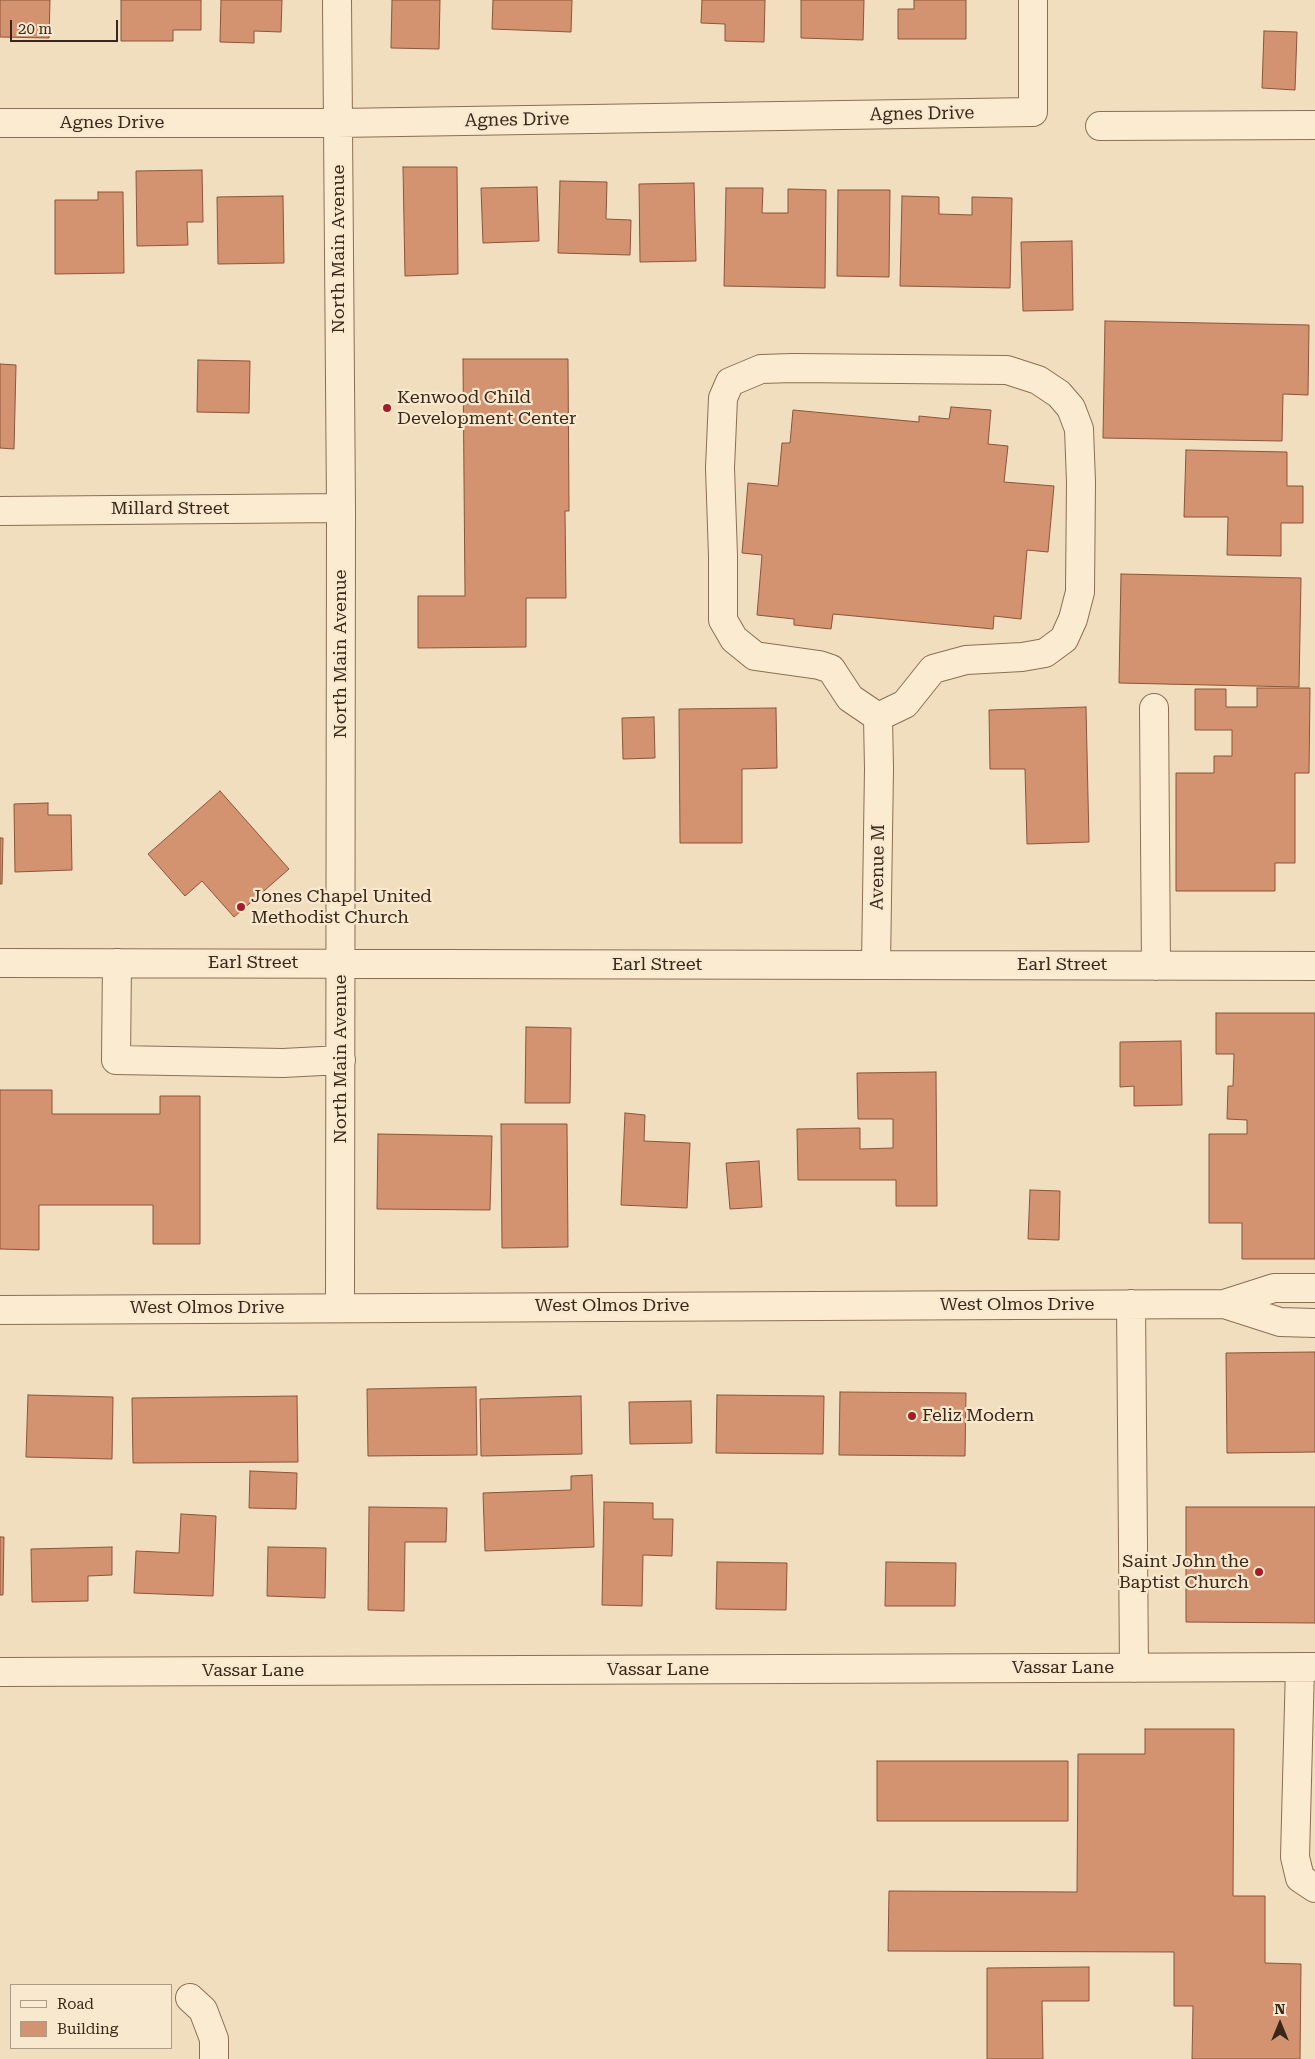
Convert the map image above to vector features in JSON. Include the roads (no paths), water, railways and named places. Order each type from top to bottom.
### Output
[{"type":"street","name":"North Main Avenue","points":[[337,0],[341,508],[340,1307]]},
{"type":"street","name":"Agnes Drive","points":[[0,123],[338,122],[1033,112],[1033,0]]},
{"type":"street","points":[[1100,126],[1315,125]]},
{"type":"street","points":[[793,368],[1007,370],[1038,380],[1059,394],[1071,408],[1079,430],[1081,482],[1080,592],[1073,619],[1064,639],[1045,653],[1022,658],[966,660],[933,669],[905,704],[878,717],[850,698],[830,669],[819,665],[755,656],[734,639],[723,620],[720,468],[723,398],[730,382],[761,369],[793,368]]},
{"type":"street","name":"Millard Street","points":[[0,511],[341,508]]},
{"type":"street","points":[[1154,708],[1156,966]]},
{"type":"street","name":"Avenue M","points":[[876,965],[878,717]]},
{"type":"street","name":"Earl Street","points":[[0,963],[1315,966]]},
{"type":"street","points":[[117,963],[116,1060],[283,1063],[341,1060]]},
{"type":"street","name":"West Olmos Drive","points":[[0,1310],[1224,1304],[1274,1288],[1315,1288]]},
{"type":"street","points":[[1131,1304],[1134,1668]]},
{"type":"street","name":"West Olmos Drive","points":[[1224,1304],[1280,1322],[1315,1323]]},
{"type":"street","points":[[1307,1667],[1295,1857],[1300,1878],[1315,1888]]},
{"type":"street","name":"Vassar Lane","points":[[0,1672],[1307,1667]]},
{"type":"street","points":[[190,1998],[203,2010],[214,2039],[214,2059]]},
{"type":"place","name":"Kenwood Child Development Center","points":[[387,408]]},
{"type":"place","name":"Jones Chapel United Methodist Church","points":[[241,907]]},
{"type":"place","name":"Feliz Modern","points":[[912,1416]]},
{"type":"place","name":"Saint John the Baptist Church","points":[[1259,1572]]}]
